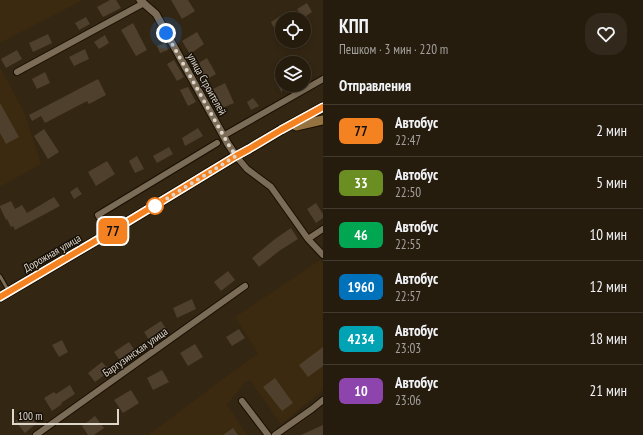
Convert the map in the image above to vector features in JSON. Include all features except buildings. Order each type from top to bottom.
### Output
[{"type":"main road","name":"Дорожная улица","points":[[0,297],[236,156],[323,107]]},
{"type":"main road","points":[[281,130],[323,120]]},
{"type":"street","name":"улица Строителей","points":[[17,72],[142,2],[156,14],[236,156]]},
{"type":"street","points":[[224,136],[323,79]]},
{"type":"street","points":[[109,233],[98,215],[217,143]]},
{"type":"street","points":[[236,156],[247,169],[271,187],[308,239],[323,255]]},
{"type":"street","points":[[308,239],[323,229]]},
{"type":"street","name":"Баргузинская улица","points":[[36,435],[245,286]]},
{"type":"street","points":[[275,435],[323,400]]},
{"type":"street","points":[[242,401],[268,435]]},
{"type":"lane","points":[[0,276],[9,291]]},
{"type":"shaded area","points":[[0,0],[83,0],[0,43]]},
{"type":"shaded area","points":[[0,67],[25,114],[41,164],[0,187]]},
{"type":"shaded area","points":[[320,260],[323,263],[323,390],[281,424],[250,380],[244,383],[227,405],[247,435],[148,435],[258,354],[235,317]]},
{"type":"bus line","name":"77","points":[[0,297],[236,156],[323,107]]},
{"type":"route","points":[[155,206],[236,156],[166,33]]}]
